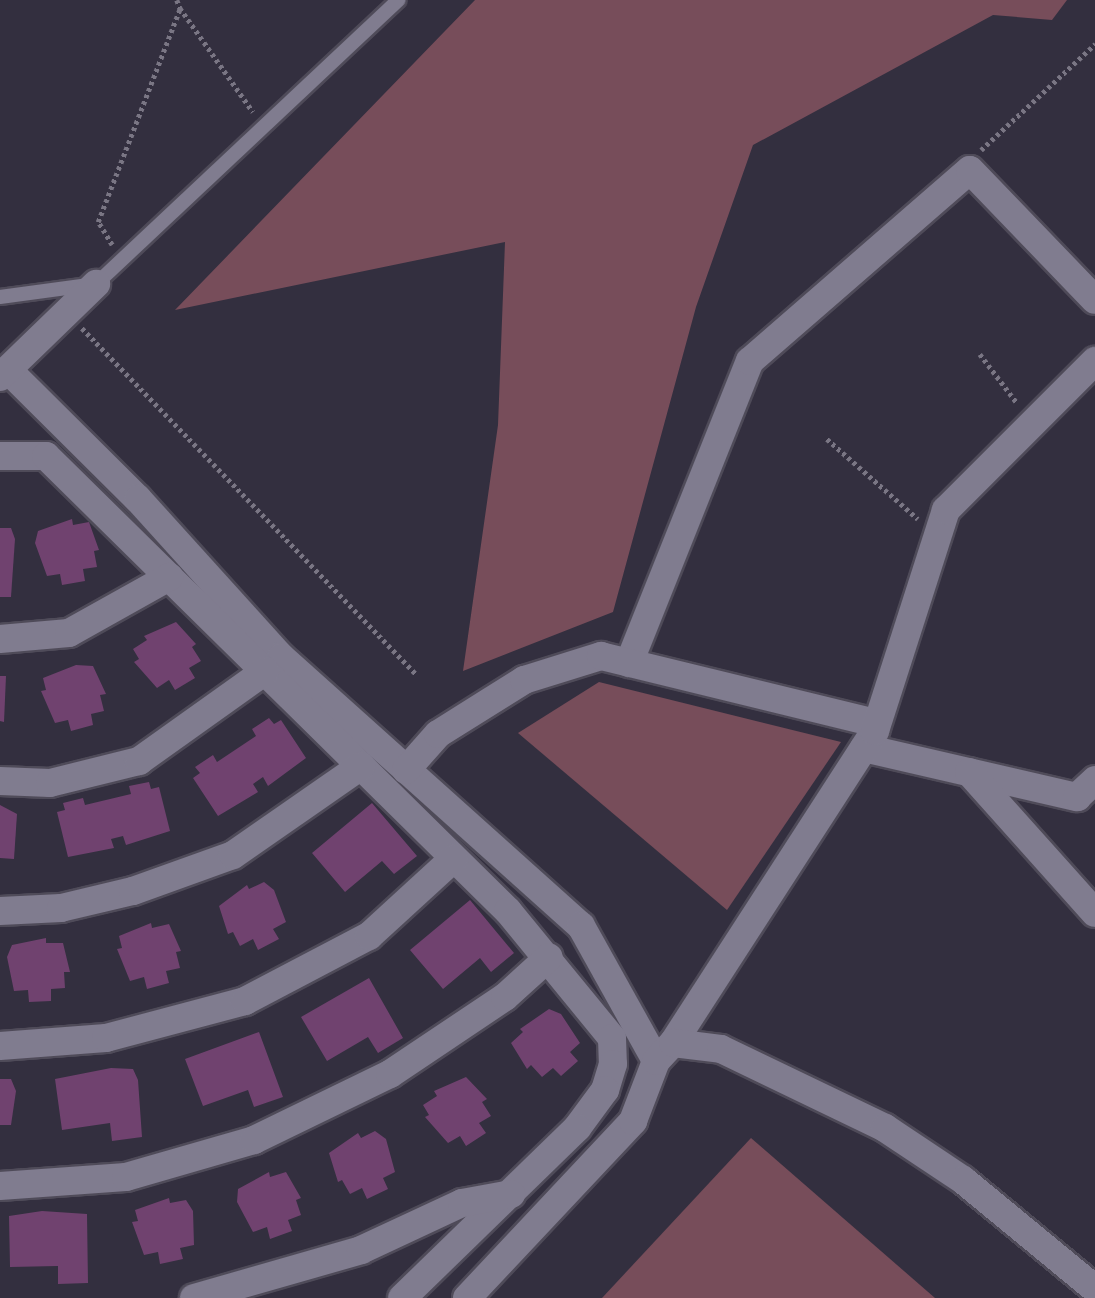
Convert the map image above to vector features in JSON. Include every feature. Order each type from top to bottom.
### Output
[{"type":"street","points":[[629,663],[750,361],[970,170],[1095,300]]},
{"type":"street","points":[[96,284],[3,368],[138,499],[281,657],[582,926],[664,1052]]},
{"type":"street","points":[[467,1298],[633,1121],[664,1052],[870,736],[946,510],[1095,361]]},
{"type":"street","points":[[0,456],[46,456],[454,858],[597,1011],[612,1038],[613,1064],[605,1090],[577,1128],[402,1298]]},
{"type":"street","points":[[0,639],[69,633],[169,577]]},
{"type":"street","points":[[406,770],[438,734],[524,680],[601,656],[870,736],[969,772],[1077,797],[1093,789]]},
{"type":"street","points":[[0,780],[50,783],[139,761],[265,671]]},
{"type":"street","points":[[0,911],[61,908],[133,891],[233,855],[361,766]]},
{"type":"street","points":[[969,772],[1092,902]]},
{"type":"street","points":[[0,1046],[106,1038],[245,1001],[369,936],[454,858]]},
{"type":"street","points":[[0,1186],[127,1177],[254,1140],[390,1074],[505,997],[548,957]]},
{"type":"street","points":[[664,1052],[721,1049],[885,1128],[963,1180],[1095,1289]]},
{"type":"street","points":[[194,1298],[361,1250],[462,1203],[511,1194]]},
{"type":"lane","points":[[0,297],[96,284],[398,0]]},
{"type":"path","points":[[177,0],[264,127]]},
{"type":"path","points":[[121,261],[98,222],[180,8]]},
{"type":"path","points":[[970,170],[977,154],[1095,44]]},
{"type":"path","points":[[67,313],[417,675]]},
{"type":"path","points":[[980,354],[1033,423]]},
{"type":"path","points":[[827,439],[937,536]]},
{"type":"shaded area","points":[[475,0],[1067,0],[1052,20],[993,15],[753,145],[696,307],[613,612],[463,671],[498,425],[505,242],[175,310]]},
{"type":"shaded area","points":[[599,682],[841,742],[727,910],[518,733]]},
{"type":"shaded area","points":[[751,1138],[935,1298],[602,1298]]},
{"type":"building","points":[[72,519],[73,525],[89,522],[99,550],[94,551],[97,567],[83,569],[85,581],[62,585],[60,574],[47,576],[35,543],[38,531]]},
{"type":"building","points":[[0,528],[11,528],[15,539],[11,597],[0,597]]},
{"type":"building","points":[[176,622],[196,644],[192,647],[201,661],[189,668],[195,678],[175,690],[169,680],[157,688],[134,662],[139,659],[133,649],[147,640],[144,636]]},
{"type":"building","points":[[76,665],[93,666],[106,694],[100,695],[104,711],[91,714],[93,725],[71,731],[68,720],[55,723],[41,691],[46,690],[43,678]]},
{"type":"building","points":[[0,676],[6,676],[4,722],[0,721]]},
{"type":"building","points":[[269,718],[274,724],[281,720],[306,758],[268,786],[263,777],[253,784],[258,792],[218,816],[193,778],[200,773],[195,767],[213,755],[217,762],[256,736],[252,729]]},
{"type":"building","points":[[149,782],[151,789],[159,787],[170,831],[126,845],[123,836],[111,839],[114,848],[68,857],[57,812],[65,810],[63,803],[83,798],[85,805],[131,794],[129,786]]},
{"type":"building","points":[[372,803],[417,856],[394,874],[382,861],[345,892],[312,853]]},
{"type":"building","points":[[0,805],[17,814],[14,859],[0,858]]},
{"type":"building","points":[[264,882],[274,890],[286,922],[273,929],[279,939],[258,950],[253,939],[240,946],[233,932],[228,934],[219,906],[247,885],[249,889]]},
{"type":"building","points":[[470,900],[514,953],[491,972],[480,958],[443,989],[410,950]]},
{"type":"building","points":[[151,923],[152,928],[169,924],[181,951],[176,952],[180,968],[166,971],[169,983],[147,989],[144,977],[130,981],[117,949],[122,948],[119,936]]},
{"type":"building","points":[[46,938],[46,943],[63,943],[70,972],[64,972],[65,988],[51,989],[51,1001],[29,1002],[28,990],[14,991],[7,957],[12,945]]},
{"type":"building","points":[[369,978],[403,1038],[378,1053],[368,1037],[327,1061],[301,1017]]},
{"type":"building","points":[[549,1009],[561,1014],[580,1043],[570,1052],[578,1061],[561,1076],[553,1068],[542,1077],[531,1065],[527,1069],[511,1043],[523,1032],[520,1029]]},
{"type":"building","points":[[259,1032],[283,1097],[254,1107],[248,1090],[203,1106],[185,1059]]},
{"type":"building","points":[[111,1068],[133,1069],[138,1080],[142,1137],[112,1141],[110,1123],[62,1130],[55,1079]]},
{"type":"building","points":[[466,1077],[487,1099],[482,1102],[491,1116],[479,1123],[486,1133],[466,1146],[460,1136],[448,1143],[425,1117],[429,1115],[423,1105],[437,1096],[434,1091]]},
{"type":"building","points":[[0,1079],[11,1079],[16,1091],[11,1125],[0,1125]]},
{"type":"building","points":[[375,1131],[386,1139],[395,1172],[383,1178],[388,1189],[367,1199],[362,1188],[350,1194],[342,1180],[338,1182],[329,1153],[358,1133],[361,1138]]},
{"type":"building","points":[[269,1172],[270,1177],[286,1172],[301,1198],[296,1200],[301,1215],[288,1220],[292,1231],[270,1239],[267,1227],[253,1232],[237,1202],[238,1189]]},
{"type":"building","points":[[169,1198],[170,1203],[186,1200],[193,1211],[194,1245],[180,1248],[183,1259],[160,1264],[158,1252],[144,1255],[132,1222],[138,1221],[135,1210]]},
{"type":"building","points":[[42,1211],[87,1214],[88,1283],[58,1284],[58,1266],[10,1267],[9,1216]]}]
